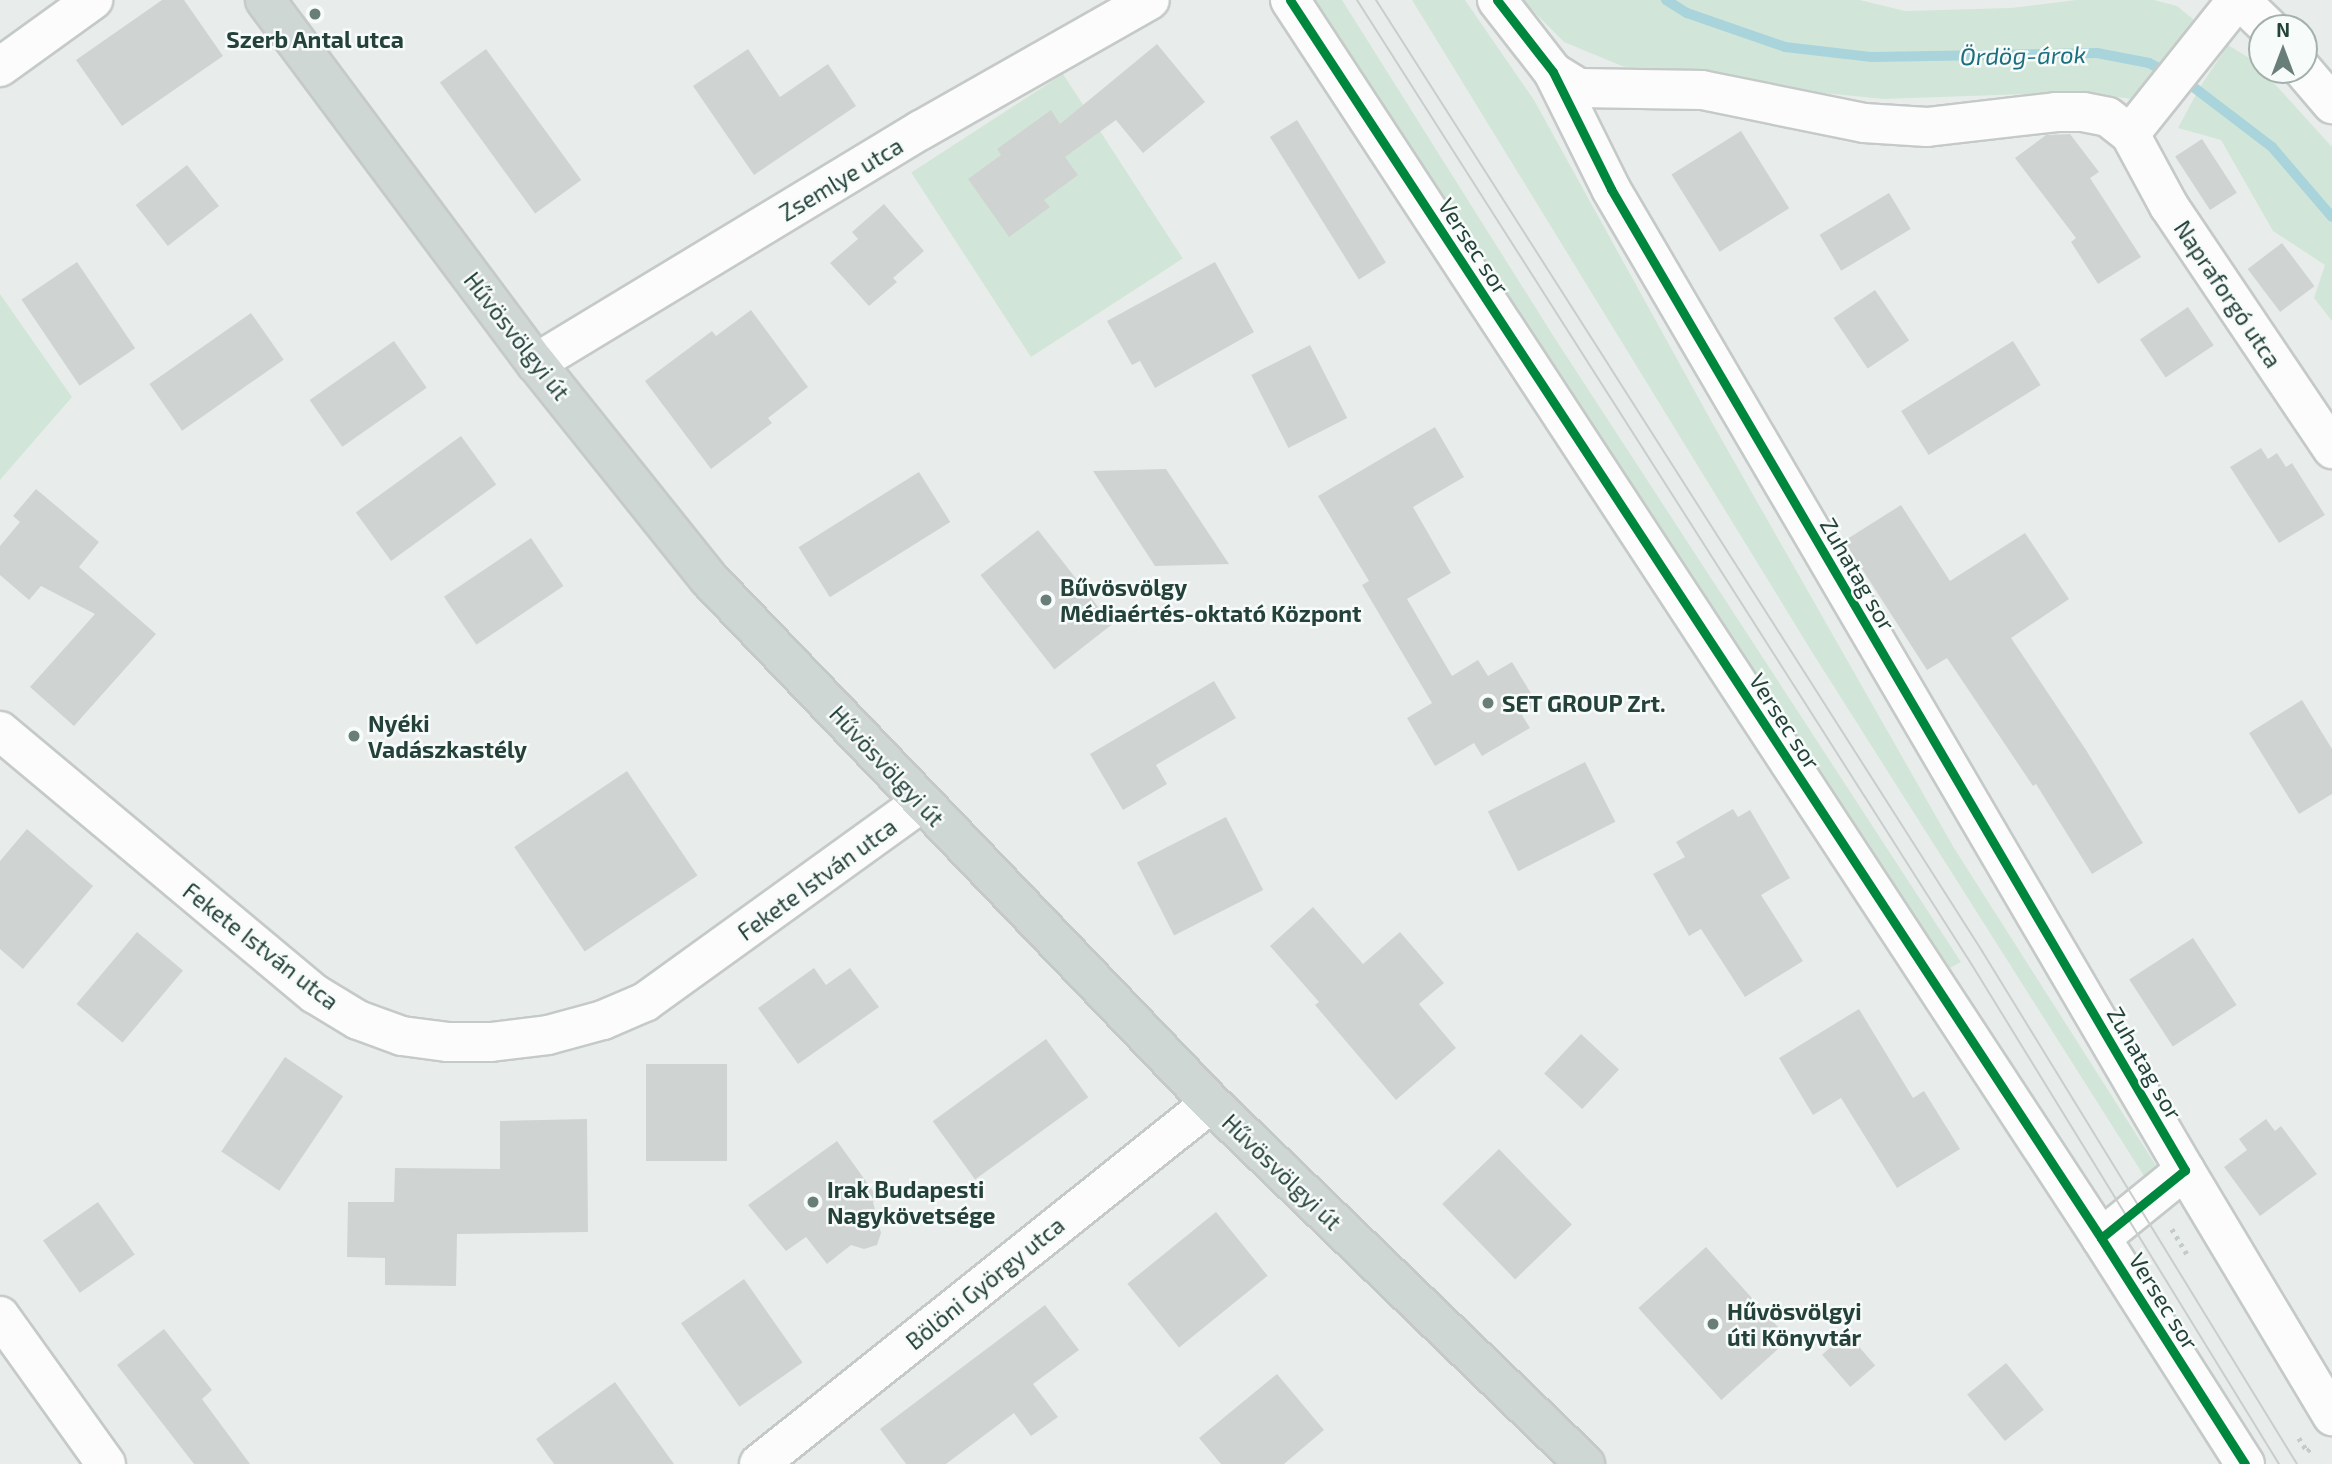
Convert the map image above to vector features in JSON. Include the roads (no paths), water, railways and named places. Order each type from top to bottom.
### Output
[{"type":"main road","name":"Hűvösvölgyi út","points":[[265,0],[536,363],[709,579],[1211,1103],[1585,1464]]},
{"type":"street","points":[[0,67],[93,0]]},
{"type":"street","name":"Zsemlye utca","points":[[536,363],[920,130],[1150,0]]},
{"type":"street","name":"Versec sor","points":[[1290,0],[2101,1238],[2245,1464]]},
{"type":"street","name":"Zuhatag sor","points":[[1497,0],[1553,72],[1611,189],[2185,1170],[2332,1416]]},
{"type":"street","points":[[2130,134],[2238,0],[2254,14]]},
{"type":"street","name":"Zuhatag sor","points":[[1553,72],[1579,88],[1702,90],[1864,123],[1927,127],[2083,112],[2108,117],[2130,134]]},
{"type":"street","points":[[2315,84],[2332,104]]},
{"type":"street","name":"Napraforgó utca","points":[[2130,134],[2169,206],[2332,449]]},
{"type":"street","name":"Fekete István utca","points":[[0,731],[315,994],[358,1020],[402,1036],[447,1042],[491,1042],[548,1035],[603,1020],[645,1002],[921,803]]},
{"type":"street","name":"Bölöni György utca","points":[[759,1464],[1211,1103]]},
{"type":"street","points":[[2101,1238],[2185,1170]]},
{"type":"street","points":[[0,1316],[106,1464]]},
{"type":"waterway","name":"Ördög-árok","points":[[1666,0],[1687,13],[1785,47],[1872,57],[2097,53],[2149,63],[2192,86],[2272,147],[2332,217]]},
{"type":"tram line","points":[[1357,0],[1972,965],[2279,1464]]},
{"type":"tram line","points":[[1376,0],[1982,951],[2297,1464]]},
{"type":"place","name":"Szerb Antal utca","points":[[315,14]]},
{"type":"place","name":"Bűvösvölgy Médiaértés-oktató Központ","points":[[1046,600]]},
{"type":"place","name":"SET GROUP Zrt.","points":[[1488,703]]},
{"type":"place","name":"Nyéki Vadászkastély","points":[[354,736]]},
{"type":"place","name":"Irak Budapesti Nagykövetsége","points":[[813,1202]]},
{"type":"place","name":"Hűvösvölgyi úti Könyvtár","points":[[1713,1324]]}]
